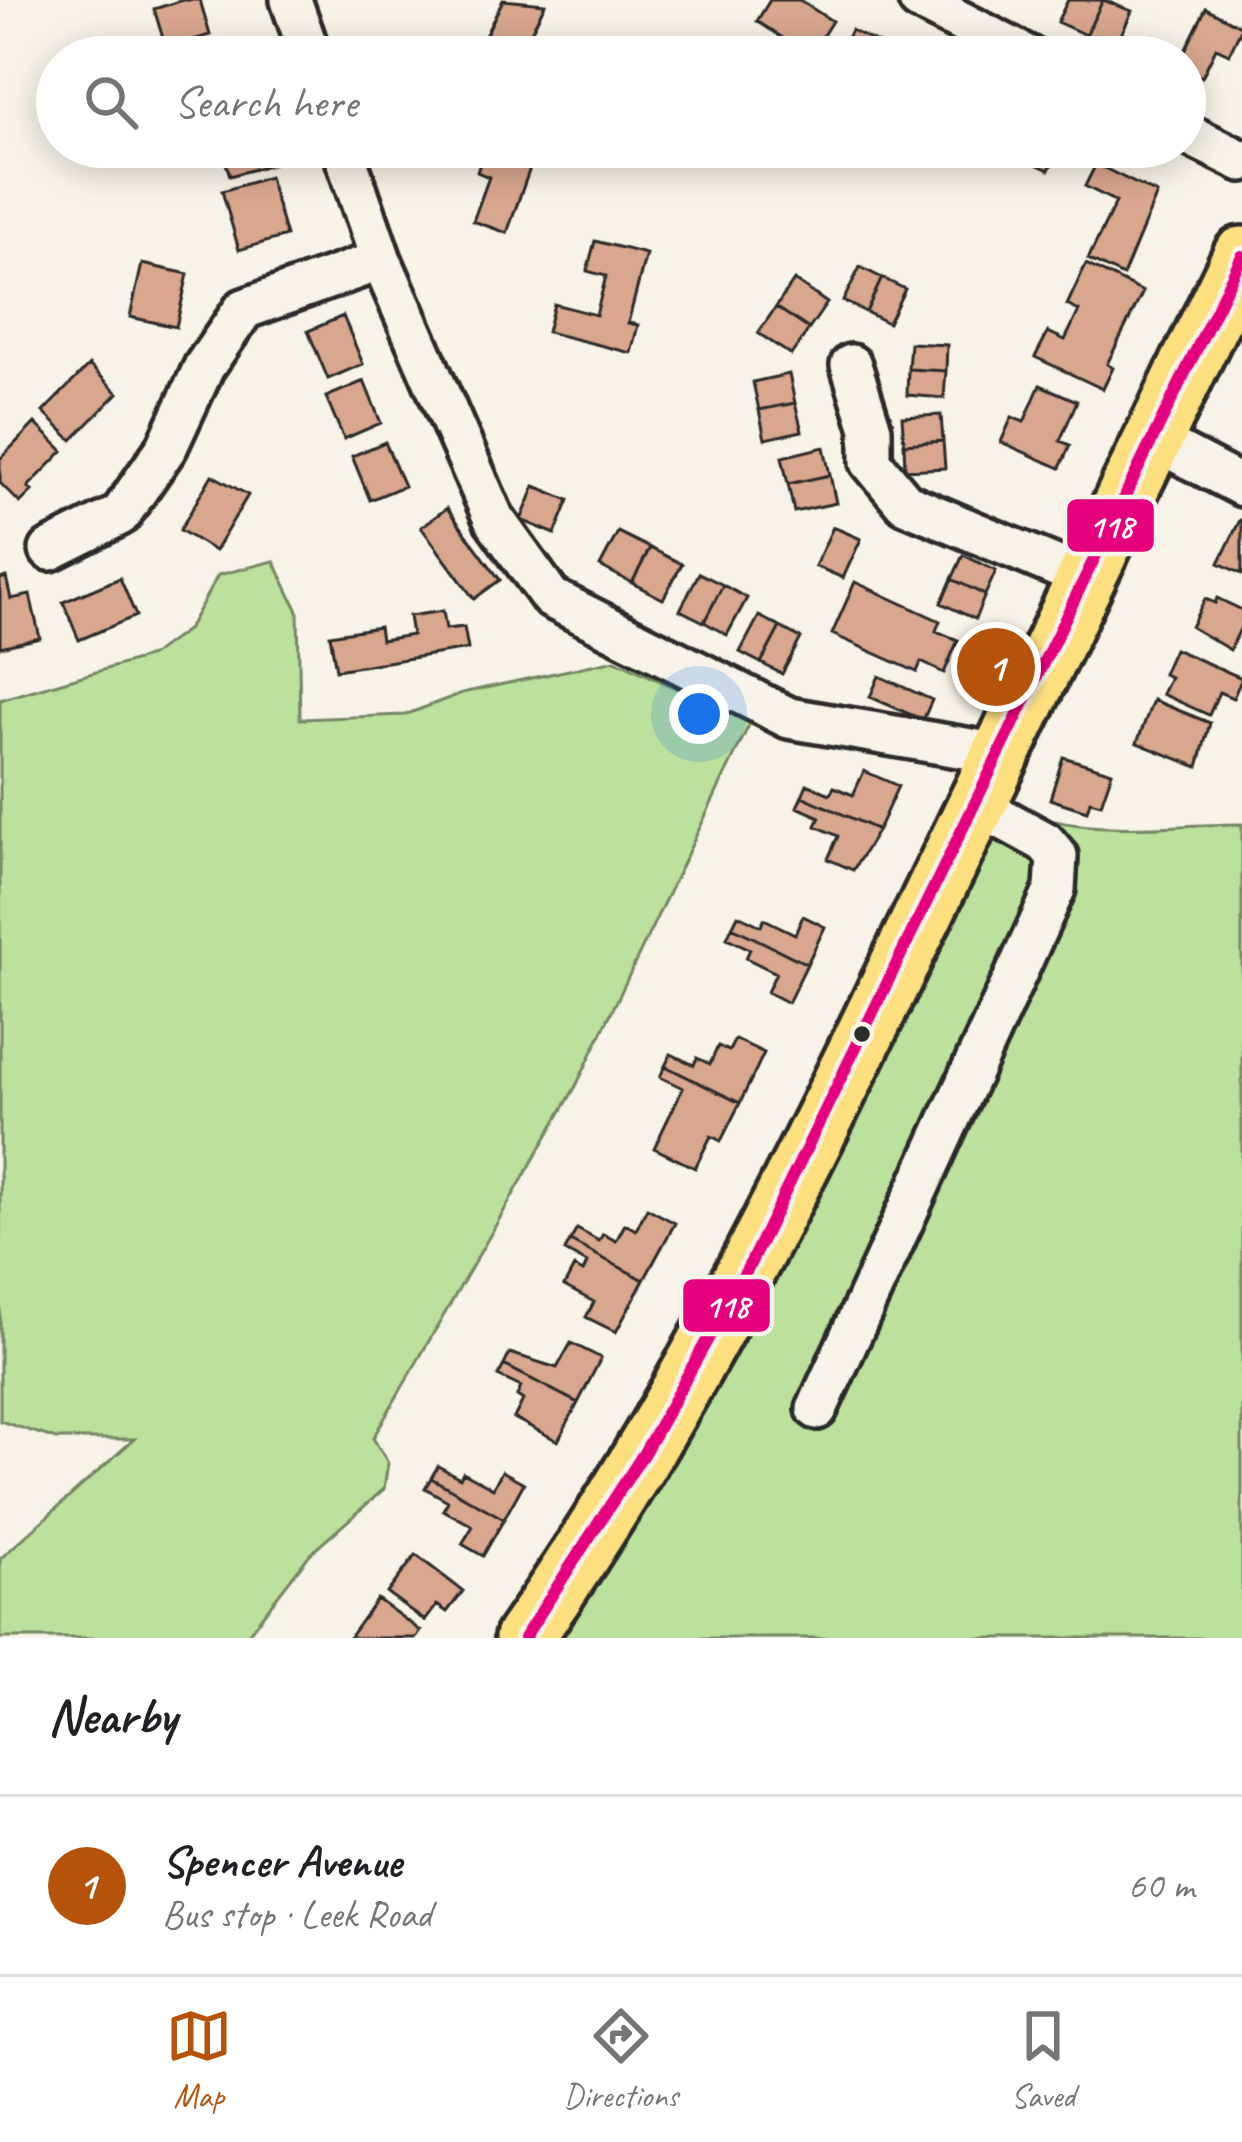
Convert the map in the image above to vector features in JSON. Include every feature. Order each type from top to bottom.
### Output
[{"type":"highway","points":[[524,1638],[593,1540],[736,1295],[1242,256]]},
{"type":"street","points":[[291,0],[303,36]]},
{"type":"street","points":[[919,0],[988,36]]},
{"type":"street","points":[[1206,143],[1242,161]]},
{"type":"street","points":[[349,168],[381,260],[494,519],[551,598],[789,718],[1000,754]]},
{"type":"street","points":[[50,550],[120,515],[167,447],[204,367],[244,309],[381,260]]},
{"type":"street","points":[[851,365],[871,429],[871,462],[905,503],[1082,577]]},
{"type":"street","points":[[1154,440],[1242,486]]},
{"type":"street","points":[[817,1409],[1055,889],[1057,856],[1045,842],[977,805]]},
{"type":"green space","points":[[274,561],[298,611],[300,719],[405,715],[462,693],[615,660],[750,723],[576,1086],[373,1438],[388,1463],[384,1489],[310,1554],[245,1638],[0,1638],[0,1559],[134,1439],[56,1439],[0,1421],[0,700],[151,656],[188,629],[218,575]]},
{"type":"green space","points":[[1001,801],[1028,813],[1087,826],[1242,824],[1242,1638],[547,1638]]},
{"type":"building","points":[[200,0],[210,35],[162,36],[154,9]]},
{"type":"building","points":[[503,0],[545,4],[529,36],[485,36]]},
{"type":"building","points":[[770,0],[799,0],[832,21],[823,36],[780,36],[757,21]]},
{"type":"building","points":[[1068,0],[1103,0],[1086,35],[1057,22]]},
{"type":"building","points":[[1103,0],[1132,11],[1121,36],[1086,35]]},
{"type":"building","points":[[1206,8],[1242,27],[1229,54],[1216,48],[1206,69],[1206,36],[1192,36]]},
{"type":"building","points":[[228,168],[258,168],[230,176]]},
{"type":"building","points":[[478,168],[530,168],[507,233],[473,221],[489,177],[477,172]]},
{"type":"building","points":[[1094,168],[1104,168],[1157,194],[1123,276],[1088,259],[1116,202],[1085,186]]},
{"type":"building","points":[[269,177],[286,236],[239,250],[222,191]]},
{"type":"building","points":[[595,241],[646,254],[628,323],[638,325],[631,353],[547,332],[554,304],[596,315],[606,276],[587,271]]},
{"type":"building","points":[[142,264],[188,274],[176,327],[130,317]]},
{"type":"building","points":[[1086,264],[1143,292],[1107,364],[1113,368],[1103,389],[1035,357],[1048,332],[1065,340],[1079,311],[1067,305]]},
{"type":"building","points":[[860,267],[882,278],[866,312],[843,301]]},
{"type":"building","points":[[882,278],[905,289],[888,323],[866,312]]},
{"type":"building","points":[[794,280],[827,303],[809,329],[776,307]]},
{"type":"building","points":[[776,307],[809,329],[791,355],[758,333]]},
{"type":"building","points":[[343,316],[363,364],[328,379],[308,331]]},
{"type":"building","points":[[910,343],[947,345],[946,371],[908,369]]},
{"type":"building","points":[[89,365],[118,393],[72,440],[43,412]]},
{"type":"building","points":[[908,369],[946,371],[944,398],[907,395]]},
{"type":"building","points":[[789,374],[795,403],[759,410],[753,382]]},
{"type":"building","points":[[364,381],[381,423],[344,439],[326,397]]},
{"type":"building","points":[[1040,385],[1077,401],[1060,441],[1070,445],[1060,468],[1001,442],[1012,417],[1024,422]]},
{"type":"building","points":[[795,403],[802,431],[765,439],[759,410]]},
{"type":"building","points":[[941,415],[943,441],[904,444],[902,417]]},
{"type":"building","points":[[35,423],[63,451],[28,487],[32,491],[20,503],[0,483],[0,459]]},
{"type":"building","points":[[943,441],[945,468],[905,470],[904,444]]},
{"type":"building","points":[[385,442],[404,486],[370,500],[352,456]]},
{"type":"building","points":[[824,447],[830,475],[788,484],[782,457]]},
{"type":"building","points":[[212,475],[248,495],[215,551],[180,530]]},
{"type":"building","points":[[830,475],[836,503],[794,512],[788,484]]},
{"type":"building","points":[[535,486],[569,500],[555,534],[521,520]]},
{"type":"building","points":[[447,508],[500,580],[474,599],[421,527]]},
{"type":"building","points":[[1242,521],[1242,574],[1219,563]]},
{"type":"building","points":[[833,527],[861,539],[843,578],[815,566]]},
{"type":"building","points":[[618,532],[650,548],[632,583],[600,566]]},
{"type":"building","points":[[650,548],[682,564],[663,599],[632,583]]},
{"type":"building","points":[[963,555],[996,571],[985,595],[952,579]]},
{"type":"building","points":[[699,573],[723,585],[704,622],[680,610]]},
{"type":"building","points":[[6,577],[11,599],[30,595],[40,638],[0,647],[0,579]]},
{"type":"building","points":[[120,578],[136,616],[79,640],[63,602]]},
{"type":"building","points":[[952,579],[985,595],[975,619],[941,603]]},
{"type":"building","points":[[855,582],[940,621],[936,631],[958,640],[944,673],[921,662],[917,672],[832,634]]},
{"type":"building","points":[[723,585],[747,598],[727,635],[704,622]]},
{"type":"building","points":[[1217,598],[1242,610],[1242,625],[1230,650],[1191,627],[1205,599],[1215,603]]},
{"type":"building","points":[[443,611],[446,629],[464,627],[468,649],[336,670],[330,635],[379,627],[381,640],[412,635],[409,616]]},
{"type":"building","points":[[759,616],[780,627],[761,663],[740,652]]},
{"type":"building","points":[[780,627],[801,638],[782,674],[761,663]]},
{"type":"building","points":[[1174,649],[1242,678],[1233,698],[1219,692],[1209,715],[1162,694],[1170,677],[1163,674]]},
{"type":"building","points":[[879,676],[932,700],[923,720],[870,697]]},
{"type":"building","points":[[1153,700],[1210,723],[1198,767],[1137,743]]},
{"type":"building","points":[[1063,757],[1112,772],[1101,804],[1090,801],[1087,811],[1050,799]]},
{"type":"building","points":[[864,771],[898,786],[878,830],[802,796],[807,784],[830,794],[834,787],[853,795]]},
{"type":"building","points":[[802,796],[878,830],[853,870],[828,859],[838,836],[816,826],[820,817],[797,807]]},
{"type":"building","points":[[738,915],[761,926],[764,919],[795,934],[803,916],[825,927],[807,964],[732,927]]},
{"type":"building","points":[[732,927],[807,964],[788,1003],[767,992],[776,973],[746,958],[750,949],[727,938]]},
{"type":"building","points":[[735,1039],[764,1053],[740,1103],[665,1066],[671,1054],[694,1065],[697,1058],[710,1064],[718,1046],[729,1051]]},
{"type":"building","points":[[665,1066],[740,1103],[721,1141],[711,1136],[695,1168],[654,1148],[683,1088],[660,1077]]},
{"type":"building","points":[[647,1208],[675,1223],[644,1280],[570,1241],[577,1229],[599,1241],[603,1234],[616,1241],[625,1224],[636,1230]]},
{"type":"building","points":[[570,1241],[644,1280],[616,1332],[586,1317],[594,1302],[564,1286],[574,1267],[583,1272],[587,1263],[565,1251]]},
{"type":"building","points":[[571,1343],[601,1358],[578,1403],[504,1365],[510,1353],[557,1368]]},
{"type":"building","points":[[504,1365],[578,1403],[558,1441],[514,1418],[523,1400],[517,1396],[521,1387],[498,1376]]},
{"type":"building","points":[[438,1466],[460,1478],[463,1472],[493,1488],[502,1471],[524,1483],[504,1519],[431,1478]]},
{"type":"building","points":[[431,1478],[504,1519],[483,1556],[462,1544],[473,1526],[443,1510],[448,1501],[425,1488]]},
{"type":"building","points":[[416,1555],[463,1591],[447,1612],[437,1605],[425,1621],[387,1593]]},
{"type":"building","points":[[377,1599],[421,1631],[416,1638],[349,1638]]},
{"type":"transit line","name":"118","points":[[524,1638],[644,1453],[751,1262],[1242,256]]},
{"type":"place","name":"Spencer Avenue","points":[[996,667]]}]
